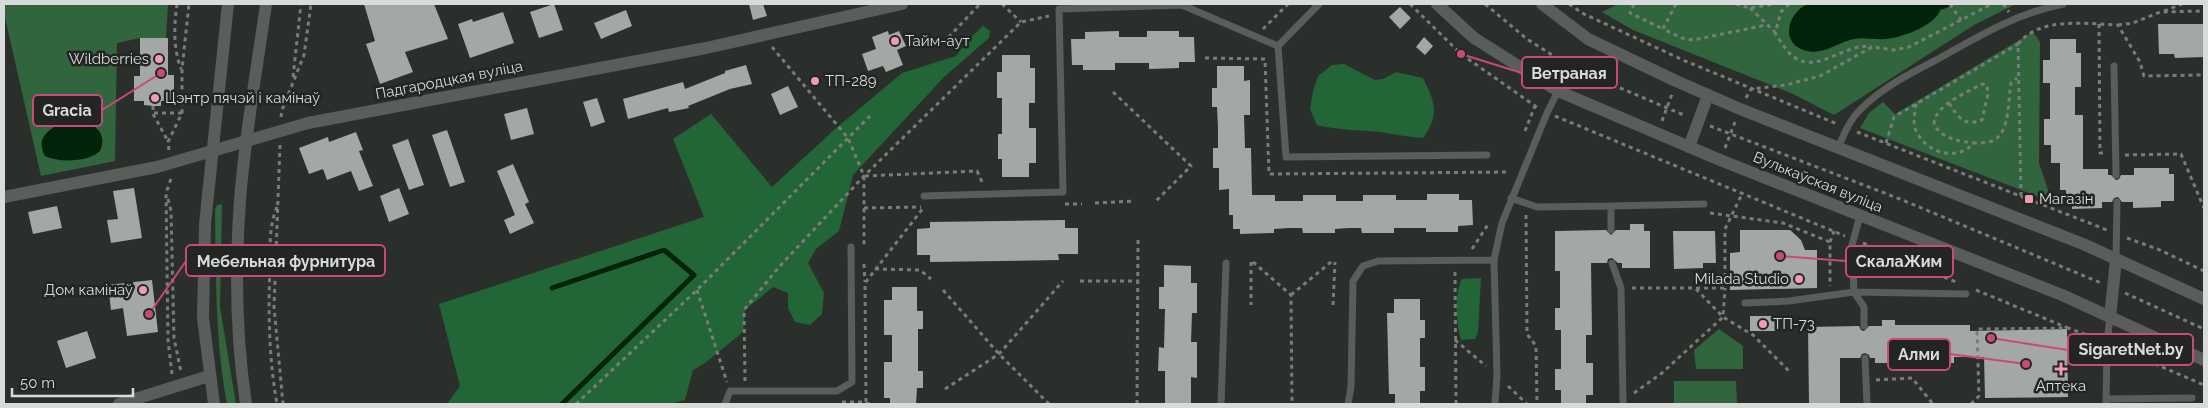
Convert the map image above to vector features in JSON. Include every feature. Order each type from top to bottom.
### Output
[{"type":"street","points":[[214,404],[203,318],[205,224],[211,150],[228,4]]},
{"type":"street","points":[[246,404],[239,341],[238,255],[240,194],[266,4]]},
{"type":"street","name":"Падгародцкая вуліца","points":[[4,197],[143,170],[280,130],[762,36],[902,4]]},
{"type":"street","name":"Вулькаўская вуліца","points":[[1437,4],[1474,38],[1558,91],[1720,160],[2062,295],[2204,360]]},
{"type":"street","points":[[1542,4],[1588,39],[1740,110],[2083,244],[2204,300]]},
{"type":"street","points":[[1689,147],[1708,95]]},
{"type":"street","points":[[2110,317],[2116,260]]},
{"type":"street","points":[[119,404],[209,376]]},
{"type":"lane","points":[[1319,4],[1278,46],[1286,157],[1487,155]]},
{"type":"lane","points":[[1838,148],[1847,128],[1868,102],[1899,80],[2013,18],[2035,10],[2063,4]]},
{"type":"lane","points":[[924,196],[1063,192],[1059,8],[1182,5],[1278,46]]},
{"type":"lane","points":[[2114,66],[2116,175]]},
{"type":"lane","points":[[1497,404],[1494,260],[1502,223],[1511,198],[1558,91]]},
{"type":"lane","points":[[1511,198],[1537,207],[1704,204]]},
{"type":"lane","points":[[2116,260],[2117,202]]},
{"type":"lane","points":[[1611,206],[1611,230]]},
{"type":"lane","points":[[1860,216],[1852,245],[1854,292],[1864,307],[1864,326]]},
{"type":"lane","points":[[725,404],[730,391],[837,391],[852,382],[851,248]]},
{"type":"lane","points":[[1348,404],[1351,387],[1353,281],[1363,266],[1378,261],[1494,260]]},
{"type":"lane","points":[[1221,404],[1226,263]]},
{"type":"lane","points":[[1612,264],[1621,288],[1623,401]]},
{"type":"lane","points":[[1745,303],[1789,301],[1854,292],[1968,291]]},
{"type":"lane","points":[[2110,317],[2107,343],[2106,402],[2192,398]]},
{"type":"lane","points":[[1865,358],[1867,404]]},
{"type":"path","points":[[177,4],[174,28],[178,59],[182,69]]},
{"type":"path","points":[[168,142],[182,113],[182,69],[189,4]]},
{"type":"path","points":[[292,82],[301,4]]},
{"type":"path","points":[[283,404],[274,307],[280,130],[282,110],[304,55],[311,4]]},
{"type":"path","points":[[943,43],[980,4]]},
{"type":"path","points":[[1002,4],[1021,22]]},
{"type":"path","points":[[1256,37],[1288,4]]},
{"type":"path","points":[[1410,4],[1461,54],[1547,113],[1962,284]]},
{"type":"path","points":[[1485,4],[1527,39],[1571,67],[1666,110],[1731,133],[1900,199],[2142,299],[2204,328]]},
{"type":"path","points":[[1569,4],[1582,13],[1750,89],[2160,250],[2204,271]]},
{"type":"path","points":[[1634,4],[1630,13],[1682,38],[1693,40],[1766,25]]},
{"type":"path","points":[[1663,28],[1676,4]]},
{"type":"path","points":[[1736,4],[1750,8],[1774,4]]},
{"type":"path","points":[[1775,33],[1781,12],[1789,4]]},
{"type":"path","points":[[1950,4],[1961,20]]},
{"type":"path","points":[[1750,8],[1775,33],[1791,55],[1805,62],[1817,61],[1856,47],[1894,50],[1910,47],[1992,4]]},
{"type":"path","points":[[1886,143],[1894,117],[2018,44],[2024,35],[2051,25],[2118,25],[2134,23],[2182,4]]},
{"type":"path","points":[[2160,12],[2204,11]]},
{"type":"path","points":[[745,390],[744,310],[780,267],[864,176],[1021,22],[1060,14]]},
{"type":"path","points":[[2099,24],[2100,152],[2115,155],[2181,154],[2204,208]]},
{"type":"path","points":[[2118,25],[2140,62],[2144,76],[2204,75]]},
{"type":"path","points":[[762,36],[848,138],[864,176],[864,248],[851,248]]},
{"type":"path","points":[[2018,44],[2017,78],[2021,196]]},
{"type":"path","points":[[1750,89],[1786,85],[1820,76],[1872,47]]},
{"type":"path","points":[[1205,58],[1265,59],[1269,174],[1509,172]]},
{"type":"path","points":[[1648,156],[1683,60]]},
{"type":"path","points":[[1949,103],[1959,119],[1967,122],[1982,120],[1988,94],[1988,87],[1986,85],[1982,84],[1949,103],[1938,111],[1934,117],[1934,125],[1944,136],[1957,141],[1974,143],[1991,141],[2001,134],[2005,122],[2011,83],[2017,78]]},
{"type":"path","points":[[1714,182],[1720,160],[1750,89]]},
{"type":"path","points":[[1113,92],[1191,166],[1154,202]]},
{"type":"path","points":[[1916,104],[1915,128],[1920,137],[1929,146],[1949,154],[1958,154],[1967,151],[1974,143]]},
{"type":"path","points":[[153,106],[153,113],[168,142],[172,176],[166,192],[168,340],[178,385]]},
{"type":"path","points":[[153,113],[182,113]]},
{"type":"path","points":[[576,404],[697,290],[870,116]]},
{"type":"path","points":[[864,176],[977,172],[982,184],[991,184]]},
{"type":"path","points":[[166,192],[171,211],[174,338],[178,385]]},
{"type":"path","points":[[1623,401],[1662,372],[1723,317],[1725,229],[1742,194]]},
{"type":"path","points":[[869,404],[866,402],[865,283],[924,207],[924,196]]},
{"type":"path","points":[[1095,203],[1135,202]]},
{"type":"path","points":[[277,404],[273,378],[268,306],[271,221],[278,204]]},
{"type":"path","points":[[1062,204],[1082,204]]},
{"type":"path","points":[[1526,204],[1527,334],[1536,346],[1537,404]]},
{"type":"path","points":[[864,208],[924,207]]},
{"type":"path","points":[[1708,213],[1783,223],[1830,242]]},
{"type":"path","points":[[1526,216],[1535,216]]},
{"type":"path","points":[[1830,295],[1830,242],[1834,231]]},
{"type":"path","points":[[1137,404],[1138,240]]},
{"type":"path","points":[[1251,305],[1252,262],[1291,295],[1292,404]]},
{"type":"path","points":[[1291,295],[1333,262],[1333,305]]},
{"type":"path","points":[[875,269],[920,270],[931,279]]},
{"type":"path","points":[[945,389],[999,354],[1063,280]]},
{"type":"path","points":[[1080,280],[1139,280]]},
{"type":"path","points":[[1621,288],[1724,288]]},
{"type":"path","points":[[1696,288],[1723,317],[1753,336],[1790,372]]},
{"type":"path","points":[[697,290],[730,391]]},
{"type":"path","points":[[943,290],[999,354],[1048,404]]},
{"type":"path","points":[[1968,291],[2107,343],[2204,385]]},
{"type":"path","points":[[1971,404],[1979,396],[1977,329],[2068,328]]},
{"type":"path","points":[[1866,380],[1912,378],[1933,404]]},
{"type":"shaded area","points":[[4,4],[168,4],[166,38],[140,38],[117,43],[115,161],[41,176],[4,13]]},
{"type":"shaded area","points":[[1618,4],[2019,4],[1974,25],[1834,115],[1793,94],[1633,30],[1602,12]]},
{"type":"shaded area","points":[[1808,4],[1941,4],[1940,11],[1936,17],[1920,29],[1910,33],[1892,38],[1854,39],[1825,50],[1813,52],[1798,48],[1793,43],[1789,29],[1795,14]]},
{"type":"shaded area","points":[[2033,32],[2040,42],[2039,163],[2052,202],[1860,128],[1869,113],[1883,102],[1895,114]]},
{"type":"shaded area","points":[[80,121],[97,128],[102,138],[100,151],[95,155],[74,160],[58,160],[45,156],[42,142],[48,131],[60,124]]},
{"type":"shaded area","points":[[222,204],[220,307],[236,404],[227,404],[218,332],[215,210],[217,205]]},
{"type":"shaded area","points":[[1719,329],[1743,346],[1743,369],[1696,369],[1694,350]]},
{"type":"shaded area","points":[[1674,381],[1736,381],[1737,404],[1674,404]]},
{"type":"green space","points":[[983,26],[990,31],[989,38],[944,77],[853,175],[839,231],[816,249],[808,263],[824,293],[822,314],[810,325],[795,322],[788,308],[788,293],[773,287],[745,310],[743,332],[705,363],[693,370],[685,400],[669,404],[447,404],[460,386],[439,304],[704,217],[673,139],[711,114],[772,187],[834,130],[902,73],[956,56],[970,38]]},
{"type":"green space","points":[[1344,64],[1375,80],[1383,79],[1396,72],[1423,78],[1433,101],[1434,115],[1423,138],[1317,125],[1310,109],[1318,76],[1332,65]]},
{"type":"green space","points":[[1481,278],[1478,332],[1475,339],[1461,340],[1457,309],[1459,285],[1462,279]]},
{"type":"building","points":[[364,4],[434,4],[448,39],[405,52],[413,72],[380,84],[366,44],[375,41]]},
{"type":"building","points":[[554,4],[563,30],[539,38],[530,12]]},
{"type":"building","points":[[749,4],[763,4],[767,16],[753,20]]},
{"type":"building","points":[[1400,7],[1411,18],[1400,29],[1389,17]]},
{"type":"building","points":[[626,10],[632,26],[601,39],[594,23]]},
{"type":"building","points":[[503,12],[514,43],[470,58],[458,24],[472,19],[473,22]]},
{"type":"building","points":[[2158,24],[2204,24],[2204,57],[2175,58],[2174,54],[2159,54]]},
{"type":"building","points":[[888,31],[889,35],[899,31],[906,46],[897,50],[903,65],[886,72],[883,66],[868,71],[862,54],[876,49],[872,37]]},
{"type":"building","points":[[1119,31],[1119,37],[1147,37],[1147,31],[1179,31],[1179,37],[1194,37],[1195,62],[1179,62],[1179,68],[1149,69],[1149,63],[1115,63],[1115,70],[1083,70],[1083,65],[1072,65],[1071,39],[1085,39],[1085,32]]},
{"type":"building","points":[[1424,37],[1433,46],[1425,55],[1416,47]]},
{"type":"building","points":[[140,38],[168,38],[168,75],[174,75],[174,101],[161,101],[161,106],[153,106],[144,105],[144,101],[134,101],[134,76],[140,76]]},
{"type":"building","points":[[2050,39],[2076,39],[2076,53],[2081,53],[2081,87],[2075,87],[2075,115],[2083,115],[2083,169],[2108,169],[2108,175],[2111,175],[2116,180],[2121,175],[2134,175],[2134,168],[2169,168],[2169,174],[2174,174],[2174,201],[2161,201],[2161,207],[2133,208],[2133,202],[2122,202],[2118,197],[2114,198],[2112,202],[2102,202],[2102,208],[2072,209],[2072,203],[2066,203],[2066,190],[2060,190],[2060,163],[2051,163],[2051,145],[2044,145],[2044,119],[2050,119],[2050,83],[2043,83],[2043,60],[2050,60]]},
{"type":"building","points":[[1002,55],[1030,55],[1030,68],[1035,68],[1035,103],[1029,103],[1029,128],[1036,128],[1036,163],[1029,163],[1029,177],[1002,177],[1002,159],[998,159],[998,134],[1002,134],[1002,98],[997,98],[997,72],[1002,72]]},
{"type":"building","points":[[746,65],[752,84],[730,89],[688,106],[689,108],[669,112],[668,108],[628,119],[623,99],[683,82],[685,89],[725,73],[725,71]]},
{"type":"building","points":[[1217,66],[1244,66],[1244,81],[1250,80],[1250,115],[1244,115],[1245,148],[1251,148],[1252,195],[1275,195],[1275,201],[1303,201],[1303,195],[1336,195],[1336,201],[1363,201],[1363,195],[1396,195],[1396,200],[1427,200],[1427,194],[1459,194],[1459,200],[1472,200],[1473,225],[1458,226],[1458,232],[1426,232],[1426,228],[1394,228],[1394,233],[1362,233],[1361,228],[1349,228],[1335,229],[1335,233],[1303,233],[1302,228],[1289,228],[1274,229],[1274,233],[1240,234],[1240,229],[1233,229],[1233,215],[1229,215],[1229,189],[1219,190],[1219,168],[1213,168],[1213,148],[1218,148],[1217,107],[1212,107],[1212,88],[1217,88]]},
{"type":"building","points":[[788,86],[798,107],[780,115],[771,94]]},
{"type":"building","points":[[597,98],[605,122],[591,127],[583,102]]},
{"type":"building","points":[[527,108],[534,134],[511,140],[504,114]]},
{"type":"building","points":[[447,130],[465,182],[450,187],[432,135]]},
{"type":"building","points":[[356,132],[363,150],[359,151],[373,186],[359,191],[351,171],[327,180],[323,169],[309,174],[299,148],[328,137],[329,142]]},
{"type":"building","points":[[408,139],[424,185],[409,190],[392,145]]},
{"type":"building","points":[[513,164],[529,202],[525,204],[534,223],[510,234],[504,220],[515,215],[497,171]]},
{"type":"building","points":[[134,188],[142,238],[111,243],[107,220],[118,219],[113,191]]},
{"type":"building","points":[[399,188],[409,214],[389,222],[380,196]]},
{"type":"building","points":[[57,206],[62,228],[33,234],[28,212]]},
{"type":"building","points":[[1065,220],[1065,228],[1078,228],[1078,254],[1058,254],[1059,260],[930,262],[930,255],[917,255],[917,229],[930,228],[930,222]]},
{"type":"building","points":[[1630,224],[1644,224],[1644,231],[1650,231],[1650,268],[1622,268],[1622,263],[1618,263],[1612,258],[1608,259],[1607,263],[1591,263],[1592,335],[1586,335],[1586,363],[1593,363],[1593,395],[1586,395],[1586,404],[1561,404],[1561,390],[1555,390],[1555,369],[1561,369],[1561,330],[1555,330],[1555,308],[1560,308],[1560,271],[1555,271],[1555,231],[1606,230],[1611,235],[1616,230],[1630,230]]},
{"type":"building","points":[[1740,230],[1790,230],[1801,240],[1805,250],[1817,250],[1817,288],[1730,290],[1730,253],[1740,252]]},
{"type":"building","points":[[1673,231],[1715,231],[1716,263],[1703,263],[1703,268],[1674,269]]},
{"type":"building","points":[[1164,265],[1191,266],[1191,283],[1197,283],[1197,313],[1192,313],[1191,342],[1197,342],[1197,378],[1191,377],[1191,404],[1165,404],[1165,371],[1158,371],[1159,347],[1164,348],[1165,309],[1159,309],[1159,287],[1164,287]]},
{"type":"building","points":[[152,280],[158,332],[127,336],[123,308],[111,310],[108,285]]},
{"type":"building","points":[[892,287],[917,287],[917,311],[923,311],[923,329],[918,329],[918,371],[923,371],[923,388],[917,388],[916,404],[890,404],[890,398],[884,398],[884,362],[892,362],[892,335],[884,335],[884,300],[892,300]]},
{"type":"building","points":[[1394,299],[1420,299],[1420,320],[1425,320],[1425,338],[1420,338],[1420,367],[1425,367],[1425,391],[1420,391],[1420,404],[1395,404],[1395,394],[1389,394],[1387,313],[1394,313]]},
{"type":"building","name":"ТП-73","points":[[1750,316],[1776,316],[1776,331],[1750,331]]},
{"type":"building","points":[[1882,320],[1895,320],[1895,325],[1970,325],[1970,331],[2067,329],[2068,397],[1985,398],[1984,357],[1954,357],[1954,363],[1875,363],[1875,358],[1870,358],[1865,353],[1860,358],[1840,358],[1840,404],[1809,404],[1808,327],[1859,326],[1864,331],[1869,326],[1882,326]]},
{"type":"building","points":[[87,331],[96,358],[66,368],[57,341]]},
{"type":"waterway","points":[[1942,7],[1949,4]]},
{"type":"waterway","points":[[552,288],[664,250],[694,275],[562,404]]},
{"type":"place","name":"Тайм-аут","points":[[895,41]]},
{"type":"place","name":"Ветраная","points":[[1461,54]]},
{"type":"place","name":"Wildberries","points":[[159,59]]},
{"type":"place","name":"Gracia","points":[[161,73]]},
{"type":"place","name":"ТП-289","points":[[815,81]]},
{"type":"place","name":"Цэнтр пячэй і камiнаў","points":[[155,98]]},
{"type":"place","name":"Магазін","points":[[2029,199]]},
{"type":"place","name":"СкалаЖим","points":[[1780,256]]},
{"type":"place","name":"Milada Studio","points":[[1799,279]]},
{"type":"place","name":"Дом камiнаў","points":[[143,290]]},
{"type":"place","name":"Мебельная фурнитура","points":[[149,314]]},
{"type":"place","name":"ТП-73","points":[[1763,324]]},
{"type":"place","name":"SigaretNet.by","points":[[1991,338]]},
{"type":"place","name":"Алми","points":[[2026,364]]},
{"type":"place","name":"Аптека","points":[[2061,369]]}]
